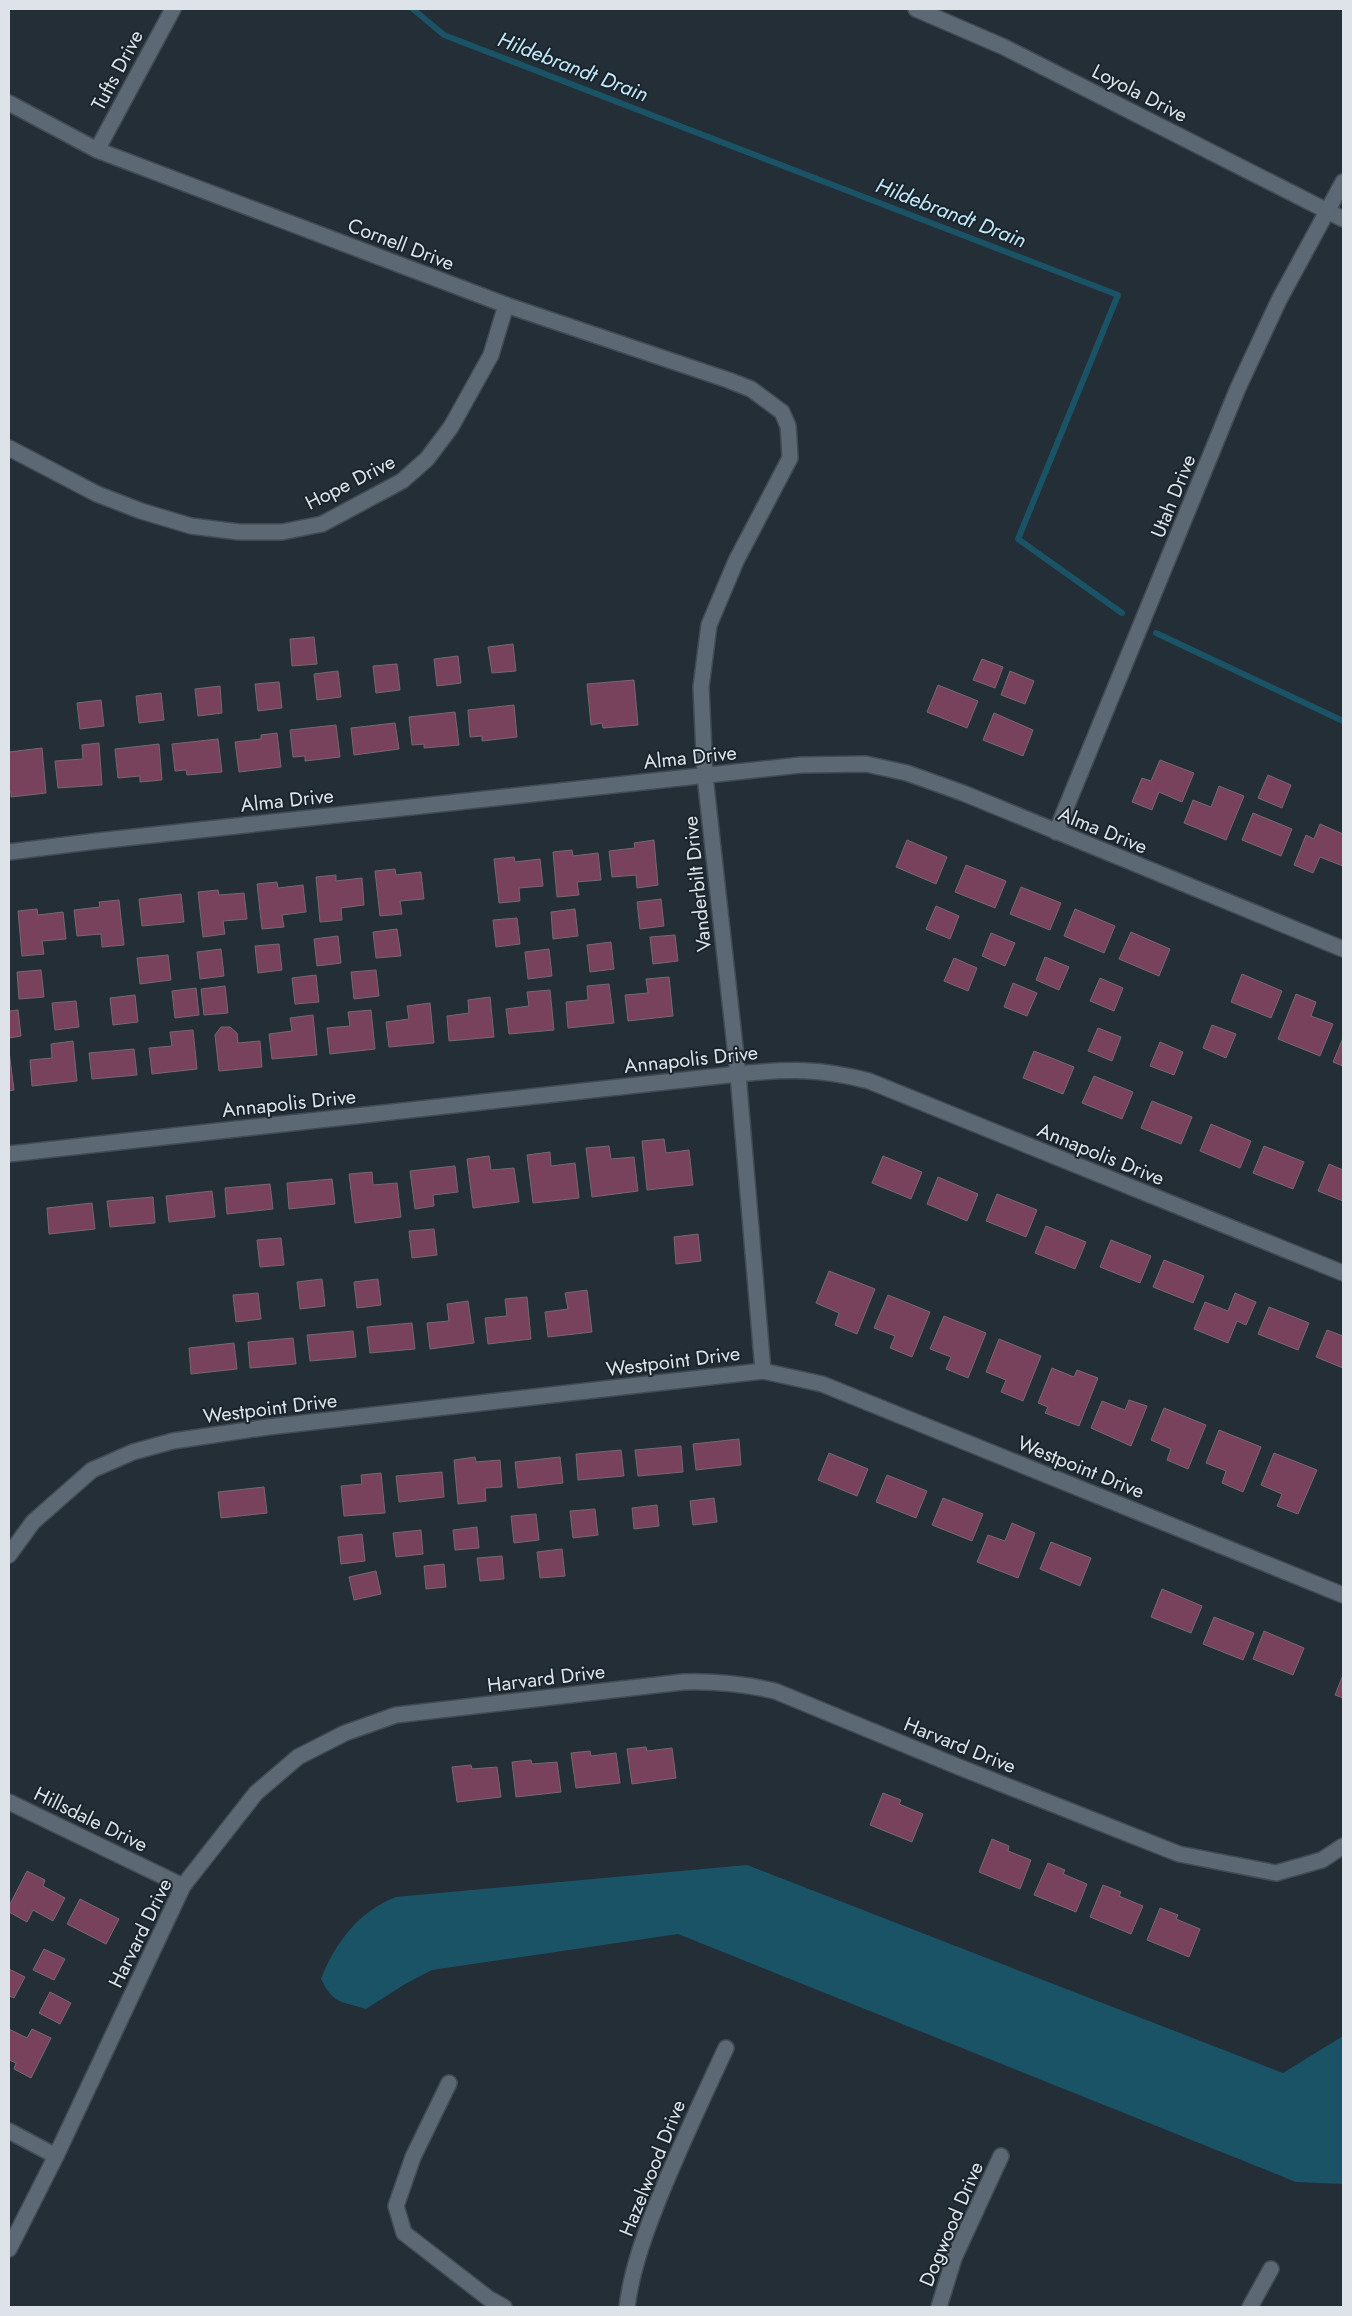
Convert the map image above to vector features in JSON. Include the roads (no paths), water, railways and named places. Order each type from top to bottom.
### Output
[{"type":"street","name":"Tufts Drive","points":[[97,150],[172,9]]},
{"type":"street","name":"Loyola Drive","points":[[916,9],[1004,47],[1329,210],[1343,219]]},
{"type":"street","name":"Cornell Drive","points":[[9,103],[97,150],[506,305],[743,386],[763,397],[782,412]]},
{"type":"street","name":"Utah Drive","points":[[1056,832],[1238,388],[1279,300],[1343,182]]},
{"type":"street","name":"Hope Drive","points":[[9,448],[97,494],[142,511],[191,526],[239,532],[282,532],[322,524],[402,481],[427,459],[451,427],[487,363],[506,305]]},
{"type":"street","name":"Vanderbilt Drive","points":[[763,1371],[738,1074],[705,776],[701,687],[709,625],[736,561],[790,458],[788,426],[782,412]]},
{"type":"street","name":"Alma Drive","points":[[9,852],[801,765],[866,764],[907,773],[963,793],[1343,949]]},
{"type":"street","name":"Annapolis Drive","points":[[9,1154],[782,1069],[810,1069],[837,1072],[869,1081],[1343,1273]]},
{"type":"street","name":"Westpoint Drive","points":[[9,1555],[33,1522],[92,1470],[133,1452],[173,1441],[268,1427],[763,1371],[822,1384],[1343,1596]]},
{"type":"street","name":"Harvard Drive","points":[[9,2249],[56,2156],[182,1886],[256,1792],[298,1757],[345,1734],[396,1715],[683,1682],[746,1684],[774,1691],[1179,1854],[1276,1873],[1322,1860],[1343,1846]]},
{"type":"street","name":"Hillsdale Drive","points":[[9,1802],[182,1886]]},
{"type":"street","name":"Hazelwood Drive","points":[[626,2307],[629,2287],[648,2227],[684,2138],[726,2048]]},
{"type":"street","points":[[449,2083],[413,2157],[396,2206],[404,2233],[485,2302],[504,2307]]},
{"type":"street","points":[[9,2131],[56,2156]]},
{"type":"street","name":"Dogwood Drive","points":[[939,2307],[954,2258],[1001,2156]]},
{"type":"street","points":[[1250,2307],[1271,2269]]},
{"type":"water","points":[[747,1865],[1283,2073],[1343,2036],[1343,2184],[1296,2182],[678,1934],[432,1970],[405,1984],[366,2009],[334,1998],[321,1979],[333,1953],[350,1930],[371,1911],[396,1897]]},
{"type":"waterway","name":"Hildebrandt Drain","points":[[413,9],[444,35],[1118,295],[1018,539],[1122,613]]},
{"type":"waterway","name":"Hildebrandt Drain","points":[[1156,633],[1343,721]]}]
